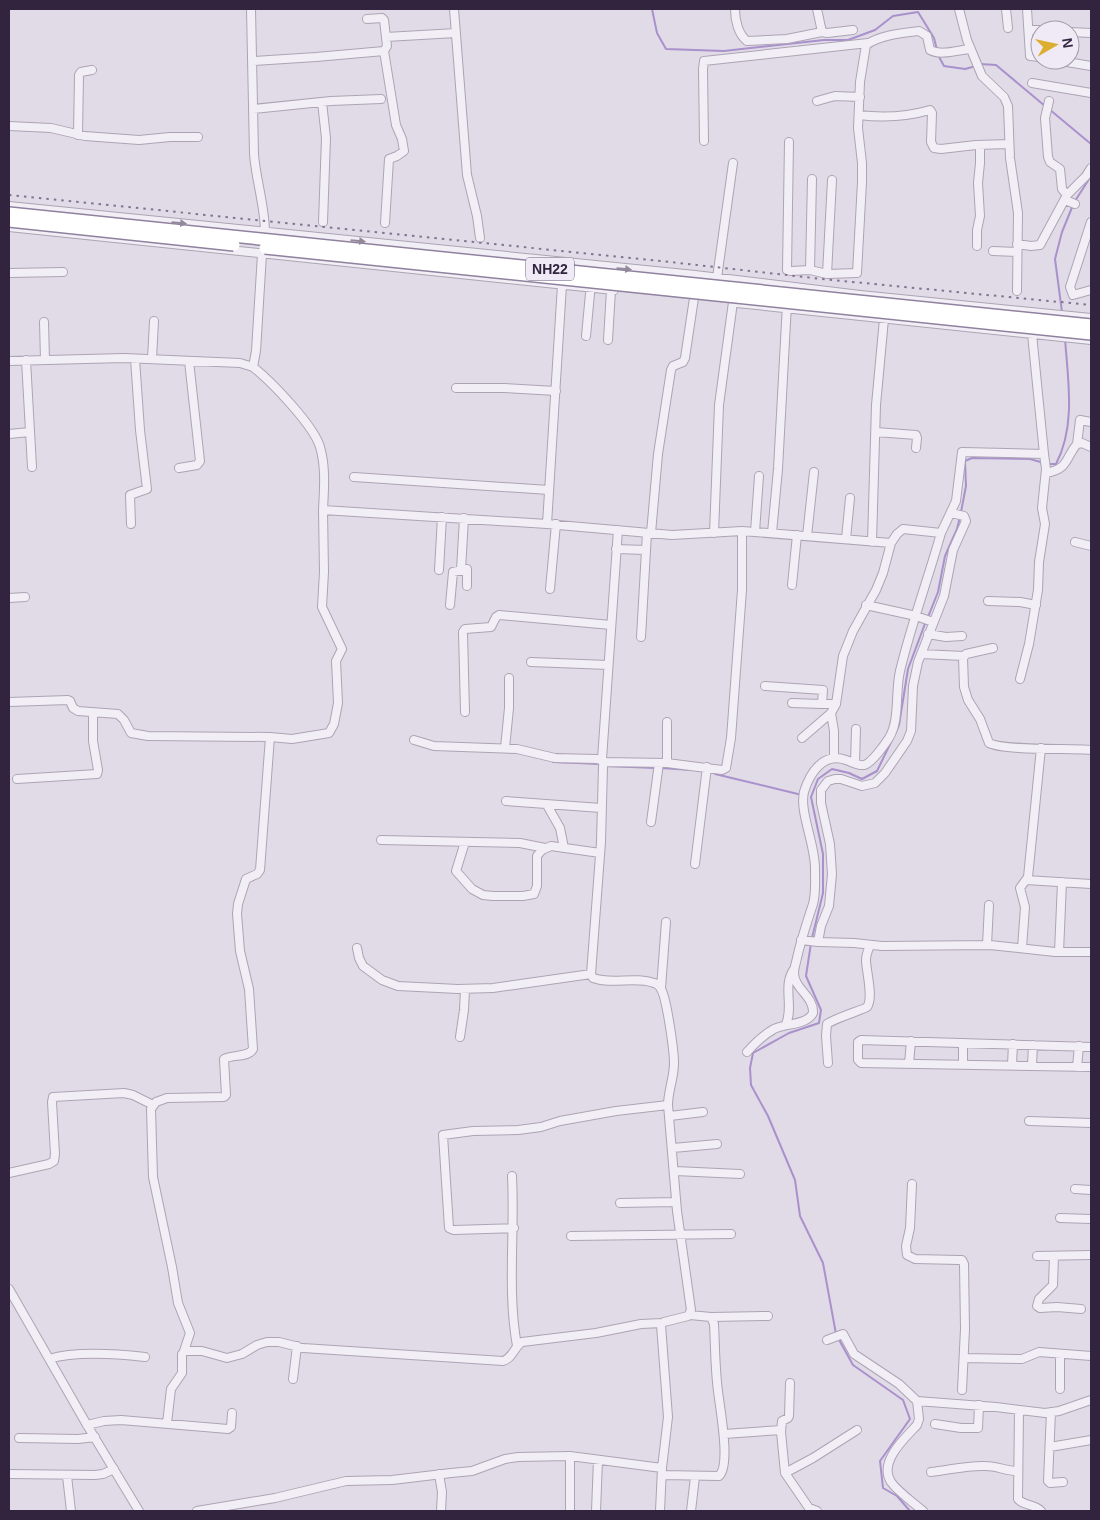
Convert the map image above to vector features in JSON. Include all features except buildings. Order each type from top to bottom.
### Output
[{"type":"highway","name":"NH22","points":[[9,213],[1091,325]]},
{"type":"highway","name":"NH22","points":[[9,221],[1091,334]]},
{"type":"street","points":[[251,9],[254,164],[265,216],[265,233]]},
{"type":"street","points":[[454,9],[467,175],[476,210],[480,238]]},
{"type":"street","points":[[735,9],[738,27],[747,42],[782,40],[822,32],[853,30]]},
{"type":"street","points":[[817,9],[819,26],[822,32]]},
{"type":"street","points":[[959,9],[970,49],[982,76],[1004,97],[1009,112],[1009,144],[1018,213],[1018,291]]},
{"type":"street","points":[[1006,9],[1008,28]]},
{"type":"street","points":[[1028,9],[1030,56]]},
{"type":"street","points":[[367,19],[383,19],[387,46],[384,51],[396,125],[404,150],[397,156],[389,159],[385,224]]},
{"type":"street","points":[[704,141],[704,61],[868,43],[897,34],[919,31],[927,36],[930,50],[933,52],[970,49]]},
{"type":"street","points":[[386,37],[456,33]]},
{"type":"street","points":[[788,142],[787,270],[791,271],[810,265],[827,274],[856,273],[862,182],[858,128],[864,53],[868,43]]},
{"type":"street","points":[[253,61],[384,51]]},
{"type":"street","points":[[78,135],[79,73],[92,70]]},
{"type":"street","points":[[1032,83],[1091,93]]},
{"type":"street","points":[[817,101],[835,96],[860,98]]},
{"type":"street","points":[[253,109],[322,102],[381,99]]},
{"type":"street","points":[[322,102],[326,138],[322,222]]},
{"type":"street","points":[[1048,105],[1045,125],[1048,160],[1060,169],[1062,189],[1069,200]]},
{"type":"street","points":[[859,115],[886,118],[930,110],[932,113],[932,146],[941,149],[1009,144]]},
{"type":"street","points":[[63,130],[78,122]]},
{"type":"street","points":[[9,126],[63,130],[78,135],[139,140],[198,137]]},
{"type":"street","points":[[977,246],[977,230],[980,216],[978,183],[980,145]]},
{"type":"street","points":[[717,278],[733,163]]},
{"type":"street","points":[[993,251],[1040,245],[1091,168]]},
{"type":"street","points":[[810,265],[812,178]]},
{"type":"street","points":[[827,274],[832,180]]},
{"type":"street","points":[[9,206],[470,252],[1091,318]]},
{"type":"street","points":[[1091,222],[1070,289],[1073,295],[1091,290]]},
{"type":"street","points":[[9,227],[1091,340]]},
{"type":"street","points":[[293,257],[295,236]]},
{"type":"street","points":[[1082,250],[1091,252]]},
{"type":"street","points":[[253,368],[256,352],[262,254]]},
{"type":"street","points":[[586,336],[592,266]]},
{"type":"street","points":[[9,273],[63,272]]},
{"type":"street","points":[[547,524],[562,285]]},
{"type":"street","points":[[772,533],[778,469],[789,287]]},
{"type":"street","points":[[608,340],[611,290]]},
{"type":"street","points":[[641,637],[646,550],[671,363],[683,362],[685,358],[694,298]]},
{"type":"street","points":[[714,533],[719,405],[733,302]]},
{"type":"street","points":[[1020,333],[1022,312]]},
{"type":"street","points":[[872,542],[876,405],[884,319]]},
{"type":"street","points":[[152,359],[154,321]]},
{"type":"street","points":[[44,322],[45,360]]},
{"type":"street","points":[[1020,679],[1036,605],[1039,562],[1045,524],[1042,508],[1046,471],[1032,334]]},
{"type":"street","points":[[131,524],[130,495],[146,491],[147,488],[140,430],[135,358]]},
{"type":"street","points":[[9,361],[135,358],[240,363],[253,368],[266,378],[313,431],[320,447],[324,480],[322,606],[342,650],[335,664],[338,695],[336,715],[332,729],[326,734],[292,739],[138,735],[129,731],[124,720],[118,714],[78,711],[68,700],[9,702]]},
{"type":"street","points":[[26,360],[32,467]]},
{"type":"street","points":[[179,468],[200,463],[189,361]]},
{"type":"street","points":[[456,388],[556,391]]},
{"type":"street","points":[[1046,471],[1061,468],[1068,460],[1077,444],[1080,420],[1091,422]]},
{"type":"street","points":[[9,434],[30,432]]},
{"type":"street","points":[[876,432],[916,435],[916,448]]},
{"type":"street","points":[[1077,444],[1082,443],[1091,447]]},
{"type":"street","points":[[747,1052],[763,1037],[786,1024],[806,1020],[813,1013],[810,1000],[795,980],[794,971],[814,898],[815,854],[804,811],[804,794],[814,772],[824,760],[834,758],[845,759],[863,765],[868,764],[892,732],[895,721],[899,674],[916,616],[941,533],[957,514],[956,501],[962,452],[1044,457]]},
{"type":"street","points":[[807,536],[814,472]]},
{"type":"street","points":[[755,532],[759,476]]},
{"type":"street","points":[[354,477],[549,490]]},
{"type":"street","points":[[846,539],[850,498]]},
{"type":"street","points":[[323,510],[556,524],[672,535],[742,531],[891,543]]},
{"type":"street","points":[[814,772],[827,780],[838,779],[866,786],[875,783],[885,773],[910,736],[913,686],[921,654],[946,587],[953,550],[966,523],[966,519],[957,514]]},
{"type":"street","points":[[440,570],[442,517]]},
{"type":"street","points":[[461,570],[464,518]]},
{"type":"street","points":[[550,589],[556,524]]},
{"type":"street","points":[[618,530],[608,665],[600,853],[591,974],[595,979],[645,981],[658,984],[666,1002],[674,1060],[668,1105],[676,1202],[691,1307],[690,1315]]},
{"type":"street","points":[[802,738],[831,713],[836,704],[843,656],[866,605],[876,590],[891,543],[897,534],[903,530],[941,533]]},
{"type":"street","points":[[414,740],[440,747],[517,749],[555,758],[604,763],[663,763],[725,769],[731,738],[742,590],[742,531]]},
{"type":"street","points":[[792,585],[796,535]]},
{"type":"street","points":[[1075,542],[1091,546]]},
{"type":"street","points":[[616,549],[646,550]]},
{"type":"street","points":[[450,605],[452,573],[468,570],[467,586]]},
{"type":"street","points":[[9,598],[26,597]]},
{"type":"street","points":[[988,601],[1020,602],[1036,605]]},
{"type":"street","points":[[866,605],[916,616],[933,622]]},
{"type":"street","points":[[465,712],[463,632],[465,629],[491,627],[498,615],[611,625]]},
{"type":"street","points":[[928,634],[946,637],[962,636]]},
{"type":"street","points":[[921,654],[964,656],[993,648]]},
{"type":"street","points":[[964,656],[963,681],[966,693],[980,719],[989,742],[995,745],[1091,750]]},
{"type":"street","points":[[531,662],[608,665]]},
{"type":"street","points":[[505,748],[509,708],[509,678]]},
{"type":"street","points":[[764,686],[823,690],[822,704]]},
{"type":"street","points":[[792,703],[836,704]]},
{"type":"street","points":[[16,779],[97,774],[93,741],[93,713]]},
{"type":"street","points":[[831,713],[834,731],[834,758]]},
{"type":"street","points":[[651,822],[663,763],[667,722]]},
{"type":"street","points":[[855,763],[856,729]]},
{"type":"street","points":[[152,1104],[167,1098],[224,1097],[226,1094],[224,1059],[248,1054],[253,1049],[249,989],[239,941],[237,908],[246,879],[257,874],[260,870],[270,738]]},
{"type":"street","points":[[1022,948],[1025,907],[1020,888],[1028,877],[1041,748]]},
{"type":"street","points":[[695,864],[707,768]]},
{"type":"street","points":[[816,942],[828,912],[832,883],[831,850],[820,798],[821,790],[827,780]]},
{"type":"street","points":[[506,801],[601,808]]},
{"type":"street","points":[[547,805],[560,828],[564,848]]},
{"type":"street","points":[[381,840],[520,843],[546,848]]},
{"type":"street","points":[[466,842],[456,868],[457,874],[476,892],[492,896],[534,894],[537,886],[537,856],[551,846],[600,853]]},
{"type":"street","points":[[1026,880],[1091,884]]},
{"type":"street","points":[[1059,952],[1062,882]]},
{"type":"street","points":[[987,945],[989,905]]},
{"type":"street","points":[[661,988],[666,922]]},
{"type":"street","points":[[802,940],[870,945],[987,945],[1059,952],[1091,952]]},
{"type":"street","points":[[828,1063],[827,1024],[868,1006],[869,994],[866,960],[870,945]]},
{"type":"street","points":[[357,948],[358,958],[363,966],[388,983],[398,986],[465,989],[502,987],[591,974]]},
{"type":"street","points":[[786,1024],[790,1014],[789,978],[796,967]]},
{"type":"street","points":[[460,1038],[465,989]]},
{"type":"street","points":[[1091,1047],[911,1041],[861,1040],[858,1042],[858,1060],[861,1063],[1091,1067]]},
{"type":"street","points":[[909,1064],[911,1041]]},
{"type":"street","points":[[963,1064],[964,1043]]},
{"type":"street","points":[[1012,1044],[1012,1065]]},
{"type":"street","points":[[1032,1065],[1033,1045]]},
{"type":"street","points":[[1077,1067],[1079,1046]]},
{"type":"street","points":[[9,1173],[54,1162],[53,1097],[124,1093],[152,1104]]},
{"type":"street","points":[[152,1104],[152,1172],[178,1303],[190,1333],[182,1354],[182,1373],[171,1389],[167,1423]]},
{"type":"street","points":[[514,1228],[454,1230],[449,1228],[443,1135],[473,1131],[518,1130],[616,1111],[668,1105]]},
{"type":"street","points":[[670,1116],[703,1112]]},
{"type":"street","points":[[1029,1121],[1091,1123]]},
{"type":"street","points":[[673,1148],[717,1144]]},
{"type":"street","points":[[674,1171],[740,1174]]},
{"type":"street","points":[[512,1176],[514,1228],[512,1289],[517,1346]]},
{"type":"street","points":[[912,1184],[910,1232],[906,1246],[907,1255],[915,1259],[962,1260],[964,1264],[965,1329],[962,1390]]},
{"type":"street","points":[[1075,1189],[1091,1190]]},
{"type":"street","points":[[620,1203],[676,1202]]},
{"type":"street","points":[[1060,1218],[1091,1219]]},
{"type":"street","points":[[571,1236],[731,1234]]},
{"type":"street","points":[[1037,1256],[1091,1255]]},
{"type":"street","points":[[1054,1256],[1053,1285],[1039,1299],[1037,1306],[1040,1308],[1081,1309]]},
{"type":"street","points":[[9,1289],[11,1298],[139,1511]]},
{"type":"street","points":[[184,1351],[202,1351],[227,1358],[242,1354],[257,1345],[267,1342],[279,1342],[297,1346],[503,1360],[509,1359],[517,1346],[525,1342],[596,1333],[641,1324],[662,1323],[690,1315],[711,1317],[768,1316]]},
{"type":"street","points":[[197,1511],[275,1498],[346,1481],[392,1480],[472,1472],[510,1458],[570,1456],[695,1477],[719,1476],[723,1470],[724,1434],[716,1382],[714,1324],[711,1317]]},
{"type":"street","points":[[660,1511],[668,1417],[661,1331],[662,1323]]},
{"type":"street","points":[[829,1339],[843,1334],[854,1354],[899,1384],[917,1401],[1050,1412],[1063,1410],[1091,1400]]},
{"type":"street","points":[[293,1379],[297,1346]]},
{"type":"street","points":[[964,1358],[1019,1359],[1039,1352],[1091,1356]]},
{"type":"street","points":[[49,1360],[63,1356],[101,1354],[145,1357]]},
{"type":"street","points":[[1060,1354],[1060,1389]]},
{"type":"street","points":[[790,1383],[789,1416],[782,1420],[781,1430],[785,1473],[809,1508],[816,1511]]},
{"type":"street","points":[[917,1401],[917,1425],[890,1458],[888,1470],[892,1484],[923,1511]]},
{"type":"street","points":[[935,1424],[977,1429],[979,1426],[979,1405]]},
{"type":"street","points":[[1019,1410],[1018,1499],[1022,1507],[1036,1507],[1041,1511]]},
{"type":"street","points":[[1050,1412],[1049,1482],[1062,1482]]},
{"type":"street","points":[[87,1425],[110,1420],[230,1429],[232,1427],[232,1413]]},
{"type":"street","points":[[724,1434],[781,1430]]},
{"type":"street","points":[[785,1473],[814,1458],[857,1430]]},
{"type":"street","points":[[19,1438],[78,1439],[95,1437]]},
{"type":"street","points":[[1050,1447],[1091,1440]]},
{"type":"street","points":[[570,1456],[570,1511]]},
{"type":"street","points":[[596,1511],[598,1460]]},
{"type":"street","points":[[931,1472],[984,1466],[1017,1471]]},
{"type":"street","points":[[9,1474],[100,1475],[114,1469]]},
{"type":"street","points":[[439,1474],[442,1492],[441,1511]]},
{"type":"street","points":[[67,1476],[71,1511]]},
{"type":"street","points":[[691,1511],[695,1477]]},
{"type":"waterway","points":[[652,9],[657,33],[666,49],[724,51],[824,40],[848,40],[875,30],[893,16],[918,12],[934,38],[937,50]]},
{"type":"waterway","points":[[938,55],[944,66],[965,69],[976,66]]},
{"type":"waterway","points":[[980,64],[996,65],[1045,106]]},
{"type":"waterway","points":[[1049,109],[1091,144]]},
{"type":"waterway","points":[[1075,201],[1091,176]]},
{"type":"waterway","points":[[1062,312],[1055,259],[1062,232],[1073,205]]},
{"type":"waterway","points":[[1048,464],[1056,464],[1066,434],[1069,387],[1065,339]]},
{"type":"waterway","points":[[961,512],[966,486],[965,461],[972,458],[1030,459],[1044,463]]},
{"type":"waterway","points":[[928,617],[938,592],[945,556],[957,529],[960,517]]},
{"type":"waterway","points":[[895,734],[899,725],[908,669],[926,621]]},
{"type":"waterway","points":[[812,938],[823,893],[823,854],[811,797],[818,779],[832,769],[849,773],[862,779],[877,771],[892,740]]},
{"type":"waterway","points":[[553,762],[600,764]]},
{"type":"waterway","points":[[607,766],[655,768]]},
{"type":"waterway","points":[[661,768],[692,770]]},
{"type":"waterway","points":[[715,774],[802,795]]},
{"type":"waterway","points":[[811,943],[806,976],[821,1010],[819,1023],[789,1033],[753,1053],[750,1068],[751,1085],[768,1116],[795,1180],[800,1216],[823,1263],[836,1334]]},
{"type":"waterway","points":[[838,1338],[853,1365],[903,1400],[910,1419],[880,1461],[883,1488],[897,1496],[910,1511]]},
{"type":"railway","points":[[9,195],[1091,305]]}]
